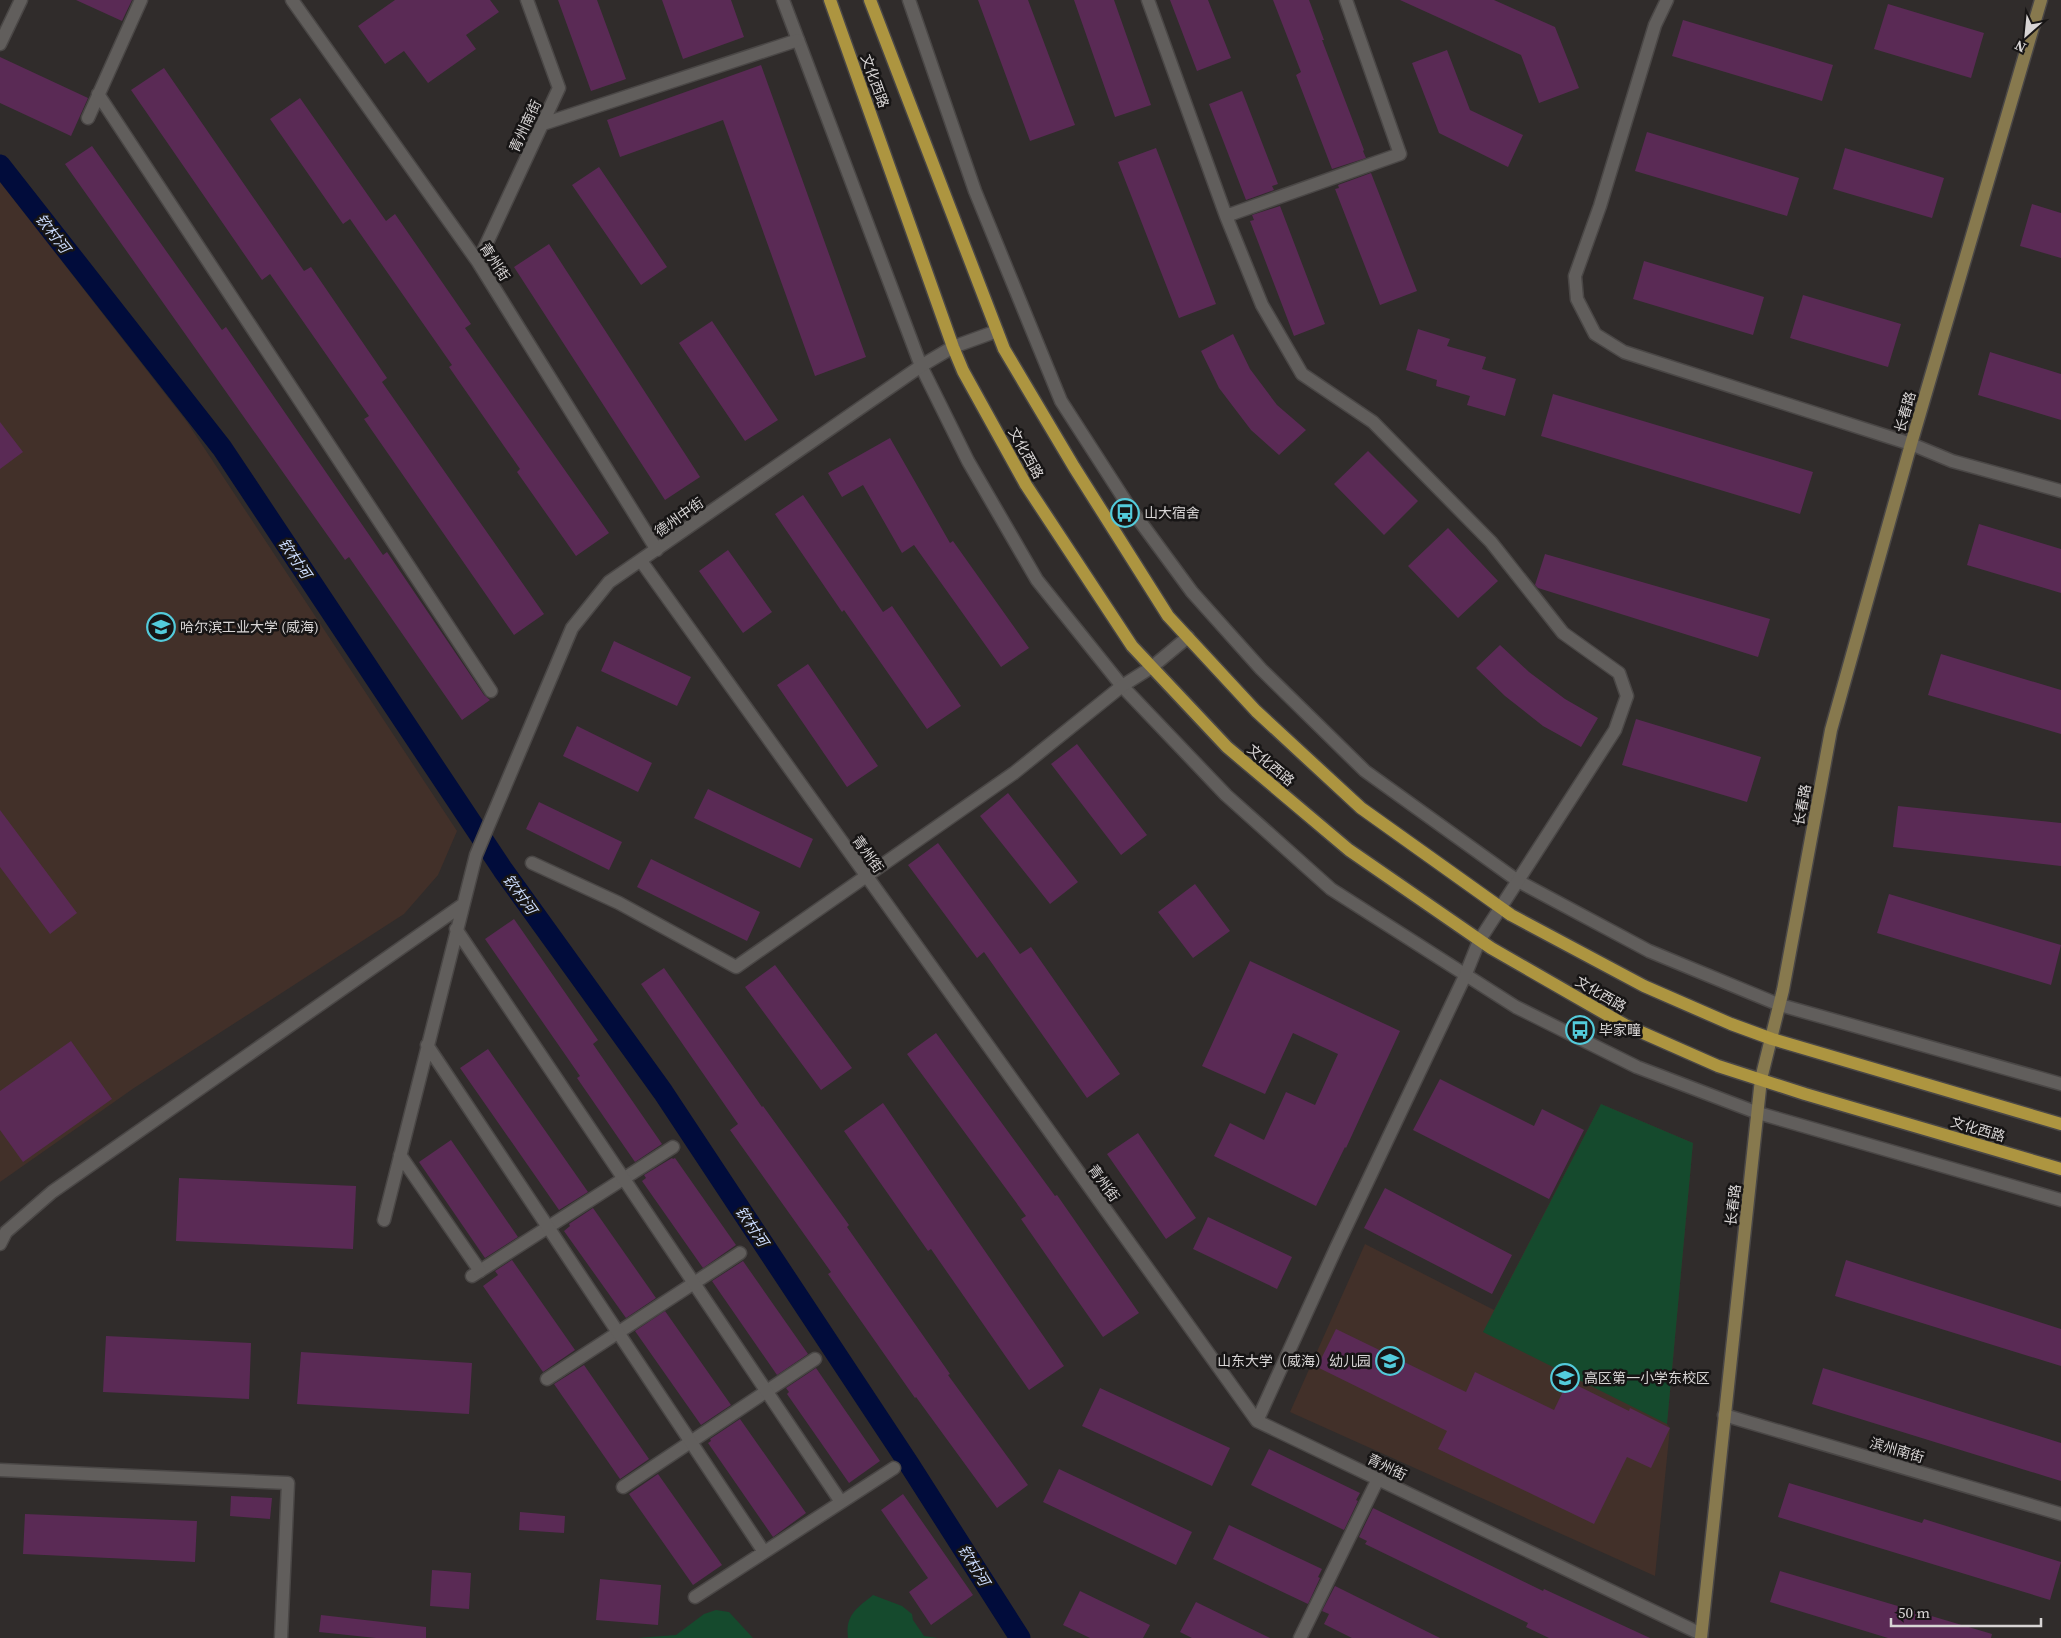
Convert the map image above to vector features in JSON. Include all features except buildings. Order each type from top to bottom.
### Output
[{"type":"main road","name":"文化西路","points":[[830,0],[963,371],[1026,485],[1132,646],[1227,747],[1349,850],[1480,941],[1625,1025],[1718,1066],[1805,1094],[2061,1169]]},
{"type":"main road","name":"文化西路","points":[[870,0],[1004,349],[1074,466],[1168,616],[1256,711],[1361,808],[1511,915],[1644,986],[1731,1024],[1772,1039],[2061,1124]]},
{"type":"street","points":[[0,44],[21,0]]},
{"type":"street","points":[[88,118],[141,0]]},
{"type":"street","name":"青州街","points":[[292,0],[478,262],[657,550]]},
{"type":"street","name":"青州南街","points":[[478,262],[560,88],[527,0]]},
{"type":"street","points":[[783,0],[921,366],[968,461],[1037,580],[1122,686],[1226,795],[1331,889],[1516,1007],[1637,1067],[1758,1113],[2061,1200]]},
{"type":"street","points":[[909,0],[975,191],[1061,401],[1128,504],[1192,592],[1261,669],[1365,771],[1518,881],[1649,951],[1780,1005],[2061,1084]]},
{"type":"street","points":[[1148,0],[1226,216],[1262,305],[1302,374],[1374,422],[1491,542],[1563,632],[1618,673],[1627,696],[1615,730],[1480,941],[1336,1248],[1257,1422]]},
{"type":"street","points":[[1226,216],[1400,154],[1346,0]]},
{"type":"street","points":[[1667,0],[1655,25],[1600,206],[1575,276],[1577,299],[1596,334],[1624,352],[1911,444],[1952,461],[2061,491]]},
{"type":"street","name":"长春路","points":[[1701,1636],[1761,1079],[1780,1005],[1830,730],[1911,444],[2041,0]]},
{"type":"street","points":[[543,124],[798,40]]},
{"type":"street","points":[[98,94],[491,691]]},
{"type":"street","name":"德州中街","points":[[384,1220],[461,906],[476,855],[572,628],[609,582],[921,366],[953,347],[997,331]]},
{"type":"street","name":"青州街","points":[[641,561],[1257,1422],[1701,1636]]},
{"type":"street","points":[[532,863],[619,903],[736,967],[1014,773],[1122,686],[1152,667],[1188,638]]},
{"type":"street","points":[[0,1244],[6,1232],[52,1192],[461,906]]},
{"type":"street","points":[[456,929],[841,1502]]},
{"type":"street","points":[[427,1045],[764,1552]]},
{"type":"street","points":[[400,1155],[476,1274],[673,1147]]},
{"type":"street","points":[[547,1379],[740,1253]]},
{"type":"street","points":[[623,1487],[815,1359]]},
{"type":"street","name":"滨州南街","points":[[1724,1415],[2061,1514]]},
{"type":"street","points":[[695,1597],[894,1468]]},
{"type":"street","points":[[0,1470],[288,1484],[281,1638]]},
{"type":"street","points":[[1300,1638],[1378,1479]]},
{"type":"shaded area","name":"哈尔滨工业大学 (威海)","points":[[0,182],[187,422],[457,831],[438,875],[404,914],[134,1088],[0,1182]]},
{"type":"shaded area","name":"高区第一小学东校区","points":[[1601,1104],[1693,1143],[1667,1424],[1670,1428],[1655,1576],[1290,1412],[1365,1244],[1494,1310]]},
{"type":"green space","points":[[1601,1104],[1693,1143],[1667,1424],[1483,1332]]},
{"type":"green space","points":[[873,1595],[902,1606],[912,1614],[913,1620],[924,1636],[938,1638],[848,1638],[850,1618],[857,1608]]},
{"type":"green space","points":[[716,1610],[729,1612],[753,1638],[637,1638],[676,1635],[704,1614]]},
{"type":"waterway","name":"钦村河","points":[[0,165],[222,448],[503,870],[663,1092],[909,1464],[1020,1638]]},
{"type":"place","name":"山大宿舍","points":[[1125,513]]},
{"type":"place","name":"哈尔滨工业大学 (威海)","points":[[161,627]]},
{"type":"place","name":"毕家疃","points":[[1580,1030]]},
{"type":"place","name":"山东大学（威海）幼儿园","points":[[1390,1361]]},
{"type":"place","name":"高区第一小学东校区","points":[[1565,1378]]}]
